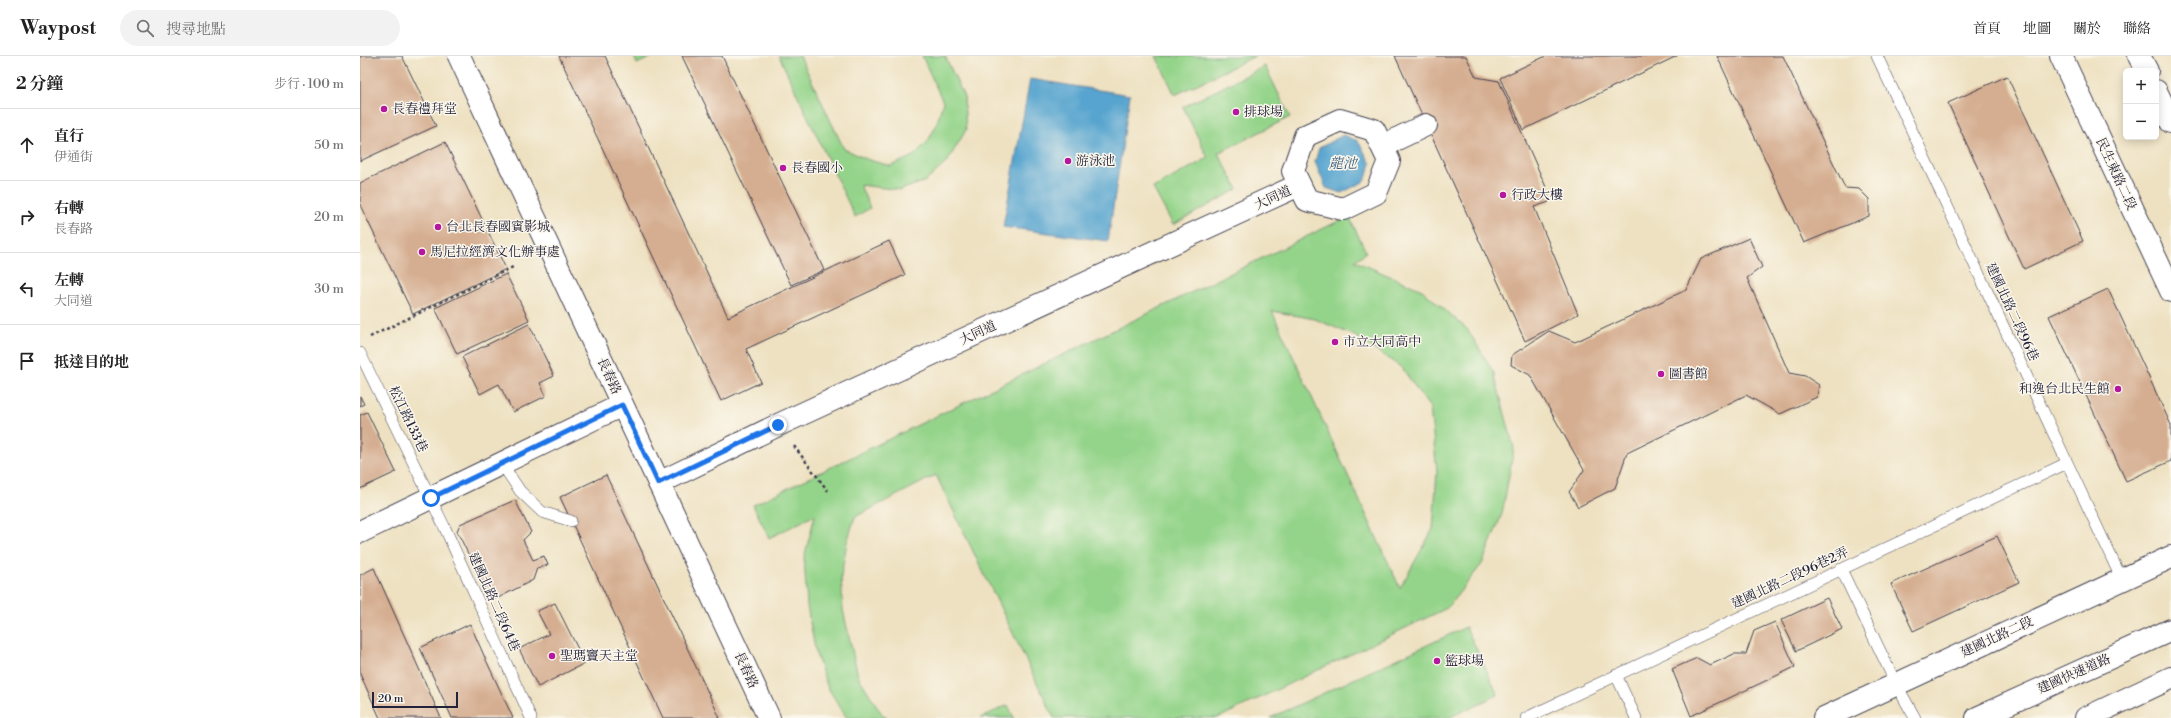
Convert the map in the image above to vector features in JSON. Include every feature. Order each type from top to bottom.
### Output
[{"type":"main road","name":"長春路","points":[[459,56],[769,718]]},
{"type":"main road","name":"民生東路二段","points":[[2061,56],[2171,291]]},
{"type":"main road","points":[[2139,56],[2145,68]]},
{"type":"main road","points":[[2159,96],[2171,122]]},
{"type":"main road","name":"大同道","points":[[1340,120],[1374,130],[1389,161],[1376,193],[1343,209],[1307,200],[1299,185],[1293,171],[1305,136],[1340,120]]},
{"type":"main road","points":[[1382,146],[1426,125]]},
{"type":"main road","name":"大同道","points":[[658,483],[778,425],[1299,185]]},
{"type":"main road","points":[[360,532],[622,405]]},
{"type":"main road","name":"建國北路二段","points":[[1824,718],[2171,557]]},
{"type":"main road","name":"建國快速道路","points":[[1977,718],[2171,630]]},
{"type":"main road","points":[[2086,718],[2171,678]]},
{"type":"lane","name":"建國北路二段96巷","points":[[1877,56],[2122,580]]},
{"type":"lane","name":"松江路133巷","points":[[360,353],[431,498]]},
{"type":"lane","name":"建國北路二段96巷2弄","points":[[1526,718],[2067,463]]},
{"type":"lane","points":[[502,464],[520,491],[542,512],[571,521]]},
{"type":"lane","name":"建國北路二段64巷","points":[[431,498],[531,718]]},
{"type":"lane","points":[[1841,569],[1896,684],[1915,718]]},
{"type":"lane","points":[[1616,676],[1636,718]]},
{"type":"path","points":[[367,338],[515,266]]},
{"type":"path","points":[[778,425],[828,491]]},
{"type":"green space","points":[[634,56],[654,56],[637,64]]},
{"type":"green space","points":[[779,56],[800,56],[844,149],[869,160],[891,166],[913,156],[928,141],[936,126],[943,102],[922,56],[945,56],[964,97],[966,130],[947,162],[926,181],[900,190],[860,185],[870,208],[855,217]]},
{"type":"green space","name":"排球場","points":[[1156,56],[1255,56],[1175,95]]},
{"type":"green space","name":"排球場","points":[[1265,66],[1290,117],[1218,153],[1238,189],[1173,225],[1153,188],[1208,158],[1183,107]]},
{"type":"green space","points":[[1349,216],[1366,252],[1355,261],[1422,290],[1468,330],[1494,373],[1514,448],[1502,514],[1482,564],[1447,608],[1218,718],[1054,718],[936,475],[855,517],[847,542],[841,576],[843,610],[858,676],[882,714],[887,718],[847,718],[828,688],[816,654],[807,606],[804,558],[815,515],[769,538],[753,505]],"holes":[[[1272,311],[1315,319],[1355,336],[1402,368],[1430,408],[1437,471],[1433,529],[1400,588]]]},
{"type":"green space","name":"籃球場","points":[[1466,627],[1498,695],[1448,718],[1270,718]]},
{"type":"green space","points":[[1008,705],[1014,718],[980,718]]},
{"type":"water","name":"游泳池","points":[[1030,79],[1130,95],[1108,241],[1003,227]]},
{"type":"water","name":"龍池","points":[[1343,135],[1358,141],[1371,164],[1365,181],[1341,193],[1326,188],[1315,162],[1319,148]]},
{"type":"building","points":[[360,56],[402,56],[436,126],[360,161]]},
{"type":"building","points":[[559,56],[605,56],[728,317],[889,241],[905,275],[746,349],[761,382],[721,401]]},
{"type":"building","points":[[682,56],[722,56],[824,270],[791,285]]},
{"type":"building","name":"行政大樓","points":[[1395,56],[1466,56],[1476,77],[1499,81],[1546,187],[1549,202],[1534,207],[1578,314],[1525,341]]},
{"type":"building","points":[[1546,56],[1677,56],[1523,130],[1500,78]]},
{"type":"building","points":[[1717,56],[1783,56],[1845,188],[1859,189],[1869,199],[1869,216],[1804,243]]},
{"type":"building","points":[[2007,76],[2083,241],[2024,269],[1948,103]]},
{"type":"building","points":[[445,142],[506,269],[413,314],[360,205],[360,183]]},
{"type":"building","name":"圖書館","points":[[1749,238],[1762,267],[1747,278],[1789,373],[1805,376],[1819,385],[1817,397],[1780,414],[1746,395],[1627,453],[1615,488],[1578,507],[1569,492],[1584,470],[1530,375],[1511,365],[1512,355],[1549,331],[1575,342],[1686,290],[1701,259]]},
{"type":"building","points":[[506,274],[529,320],[457,354],[435,308]]},
{"type":"building","name":"和逸台北民生館","points":[[2108,289],[2171,425],[2171,461],[2126,481],[2049,316]]},
{"type":"building","points":[[529,324],[554,376],[540,383],[546,396],[513,412],[499,384],[480,394],[462,357]]},
{"type":"building","points":[[360,396],[364,404],[360,406]]},
{"type":"building","points":[[367,412],[396,472],[360,489],[360,415]]},
{"type":"building","points":[[606,475],[720,718],[663,718],[560,497]]},
{"type":"building","points":[[515,500],[531,532],[523,540],[533,560],[544,556],[548,565],[537,568],[533,580],[498,598],[489,597],[457,531],[460,524]]},
{"type":"building","points":[[1997,536],[2019,582],[1913,631],[1891,584]]},
{"type":"building","points":[[374,568],[441,718],[380,718],[360,674],[360,575]]},
{"type":"building","points":[[1827,598],[1842,629],[1796,651],[1781,620]]},
{"type":"building","name":"聖瑪竇天主堂","points":[[555,603],[585,663],[538,687],[519,649],[549,634],[537,611]]},
{"type":"building","points":[[1775,622],[1795,667],[1691,716],[1672,669],[1697,658],[1710,665],[1734,654],[1746,654],[1754,631]]},
{"type":"building","points":[[470,624],[513,718],[452,718],[420,648]]},
{"type":"place","name":"長春禮拜堂","points":[[384,109]]},
{"type":"place","name":"排球場","points":[[1236,112]]},
{"type":"place","name":"游泳池","points":[[1068,161]]},
{"type":"place","name":"長春國小","points":[[783,168]]},
{"type":"place","name":"行政大樓","points":[[1503,195]]},
{"type":"place","name":"台北長春國賓影城","points":[[438,227]]},
{"type":"place","name":"馬尼拉經濟文化辦事處","points":[[422,252]]},
{"type":"place","name":"市立大同高中","points":[[1335,342]]},
{"type":"place","name":"圖書館","points":[[1661,374]]},
{"type":"place","name":"和逸台北民生館","points":[[2118,389]]},
{"type":"place","name":"聖瑪竇天主堂","points":[[552,656]]},
{"type":"place","name":"籃球場","points":[[1437,661]]},
{"type":"route","points":[[431,498],[622,405],[658,483],[778,425]]}]
